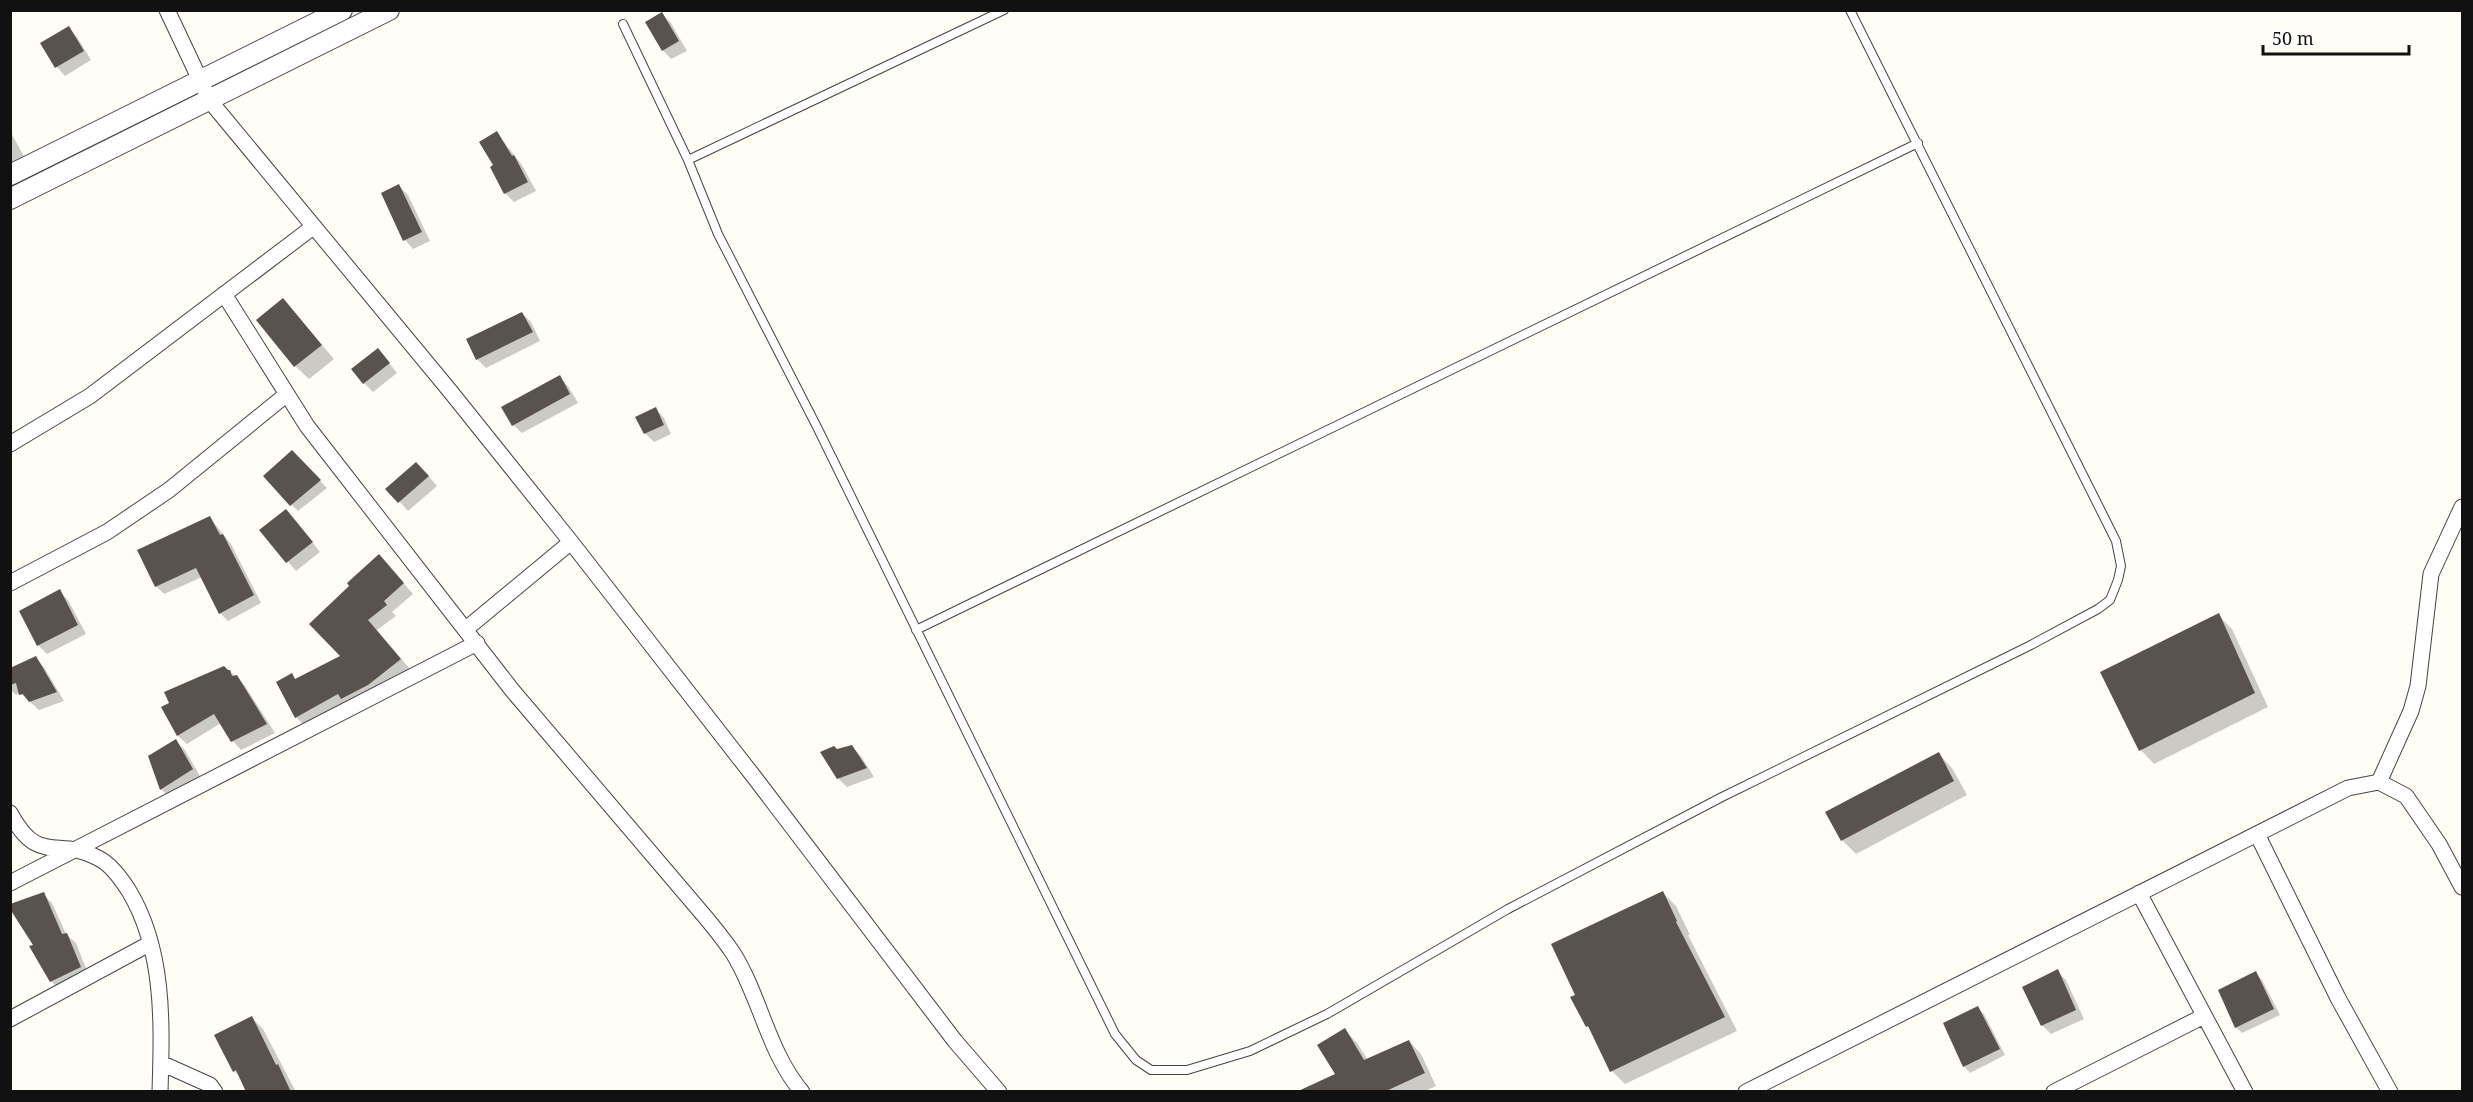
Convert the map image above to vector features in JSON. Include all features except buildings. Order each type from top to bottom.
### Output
[{"type":"street","points":[[167,10],[210,101],[450,391],[571,542],[758,782],[955,1041],[999,1092]]},
{"type":"street","points":[[10,175],[342,10]]},
{"type":"street","points":[[10,199],[389,10]]},
{"type":"street","points":[[10,444],[90,396],[313,226]]},
{"type":"street","points":[[224,294],[307,426],[545,730],[707,919],[733,954],[774,1045],[793,1082],[802,1092]]},
{"type":"street","points":[[10,583],[107,532],[169,490],[287,394]]},
{"type":"street","points":[[2379,782],[2411,711],[2418,686],[2432,574],[2463,507]]},
{"type":"street","points":[[466,629],[571,542]]},
{"type":"street","points":[[10,883],[477,644]]},
{"type":"street","points":[[1746,1092],[2348,788],[2379,782],[2406,795],[2439,844],[2463,887]]},
{"type":"street","points":[[10,813],[26,838],[39,847],[75,850],[100,858],[121,878],[142,914],[159,986],[162,1028],[160,1092]]},
{"type":"street","points":[[2257,834],[2338,998],[2390,1092]]},
{"type":"street","points":[[2139,893],[2245,1092]]},
{"type":"street","points":[[10,1019],[149,944]]},
{"type":"street","points":[[2054,1092],[2204,1016]]},
{"type":"street","points":[[161,1064],[210,1085],[214,1092]]},
{"type":"lane","points":[[688,160],[1004,10]]},
{"type":"lane","points":[[623,24],[688,160],[718,234],[1114,1034],[1136,1060],[1151,1070],[1186,1070],[1251,1051],[1328,1014],[1508,909],[1722,797],[2029,646],[2098,609],[2110,600],[2121,566],[2116,541],[1850,10]]},
{"type":"lane","points":[[916,630],[1918,144]]}]
